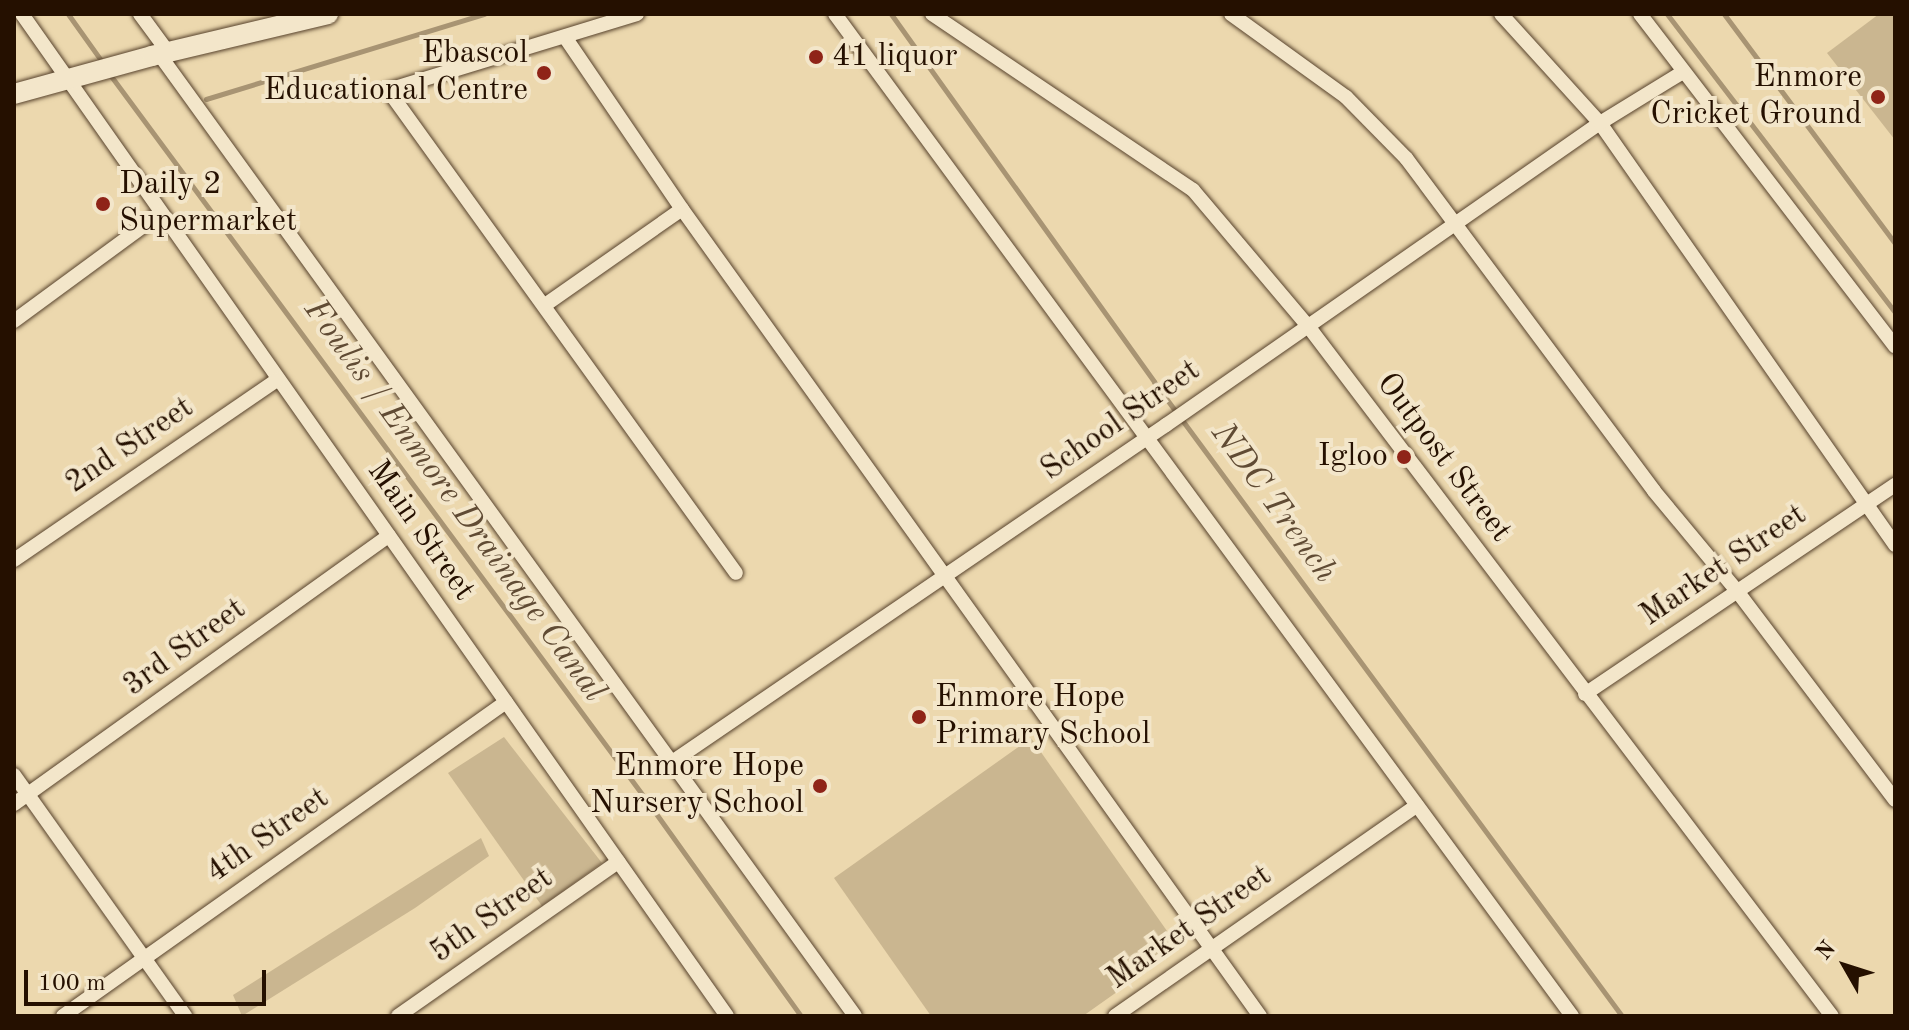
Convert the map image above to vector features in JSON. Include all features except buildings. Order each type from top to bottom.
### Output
[{"type":"main road","points":[[14,94],[163,53],[328,14]]},
{"type":"street","name":"Main Street","points":[[22,14],[727,1016]]},
{"type":"street","points":[[140,14],[163,53],[855,1016]]},
{"type":"street","points":[[637,14],[388,90],[736,573]]},
{"type":"street","points":[[835,14],[1572,1016]]},
{"type":"street","name":"Outpost Street","points":[[932,14],[1193,190],[1308,326],[1832,1016]]},
{"type":"street","points":[[1231,14],[1346,97],[1406,158],[1654,491],[1737,591],[1895,800]]},
{"type":"street","points":[[1501,14],[1600,123],[1895,545]]},
{"type":"street","points":[[1640,14],[1895,346]]},
{"type":"street","points":[[565,37],[682,209],[1260,1016]]},
{"type":"street","name":"School Street","points":[[672,762],[1166,425],[1600,123],[1683,72]]},
{"type":"street","points":[[545,305],[682,209]]},
{"type":"street","points":[[14,321],[161,213]]},
{"type":"street","name":"2nd Street","points":[[14,560],[278,379]]},
{"type":"street","name":"Market Street","points":[[1585,694],[1895,485]]},
{"type":"street","name":"3rd Street","points":[[14,804],[389,536]]},
{"type":"street","name":"4th Street","points":[[63,1016],[506,702]]},
{"type":"street","points":[[14,775],[185,1016]]},
{"type":"street","name":"Market Street","points":[[1115,1016],[1417,805]]},
{"type":"street","name":"5th Street","points":[[398,1016],[618,862]]},
{"type":"shaded area","name":"Enmore Cricket Ground","points":[[1879,14],[1895,14],[1895,140],[1827,53]]},
{"type":"shaded area","points":[[504,737],[602,863],[542,906],[448,773]]},
{"type":"shaded area","points":[[1031,738],[1179,948],[1083,1016],[931,1016],[834,878]]},
{"type":"shaded area","points":[[481,838],[489,856],[415,908],[242,1016],[233,995]]},
{"type":"waterway","name":"Foulis / Enmore Drainage Canal","points":[[68,14],[103,63]]},
{"type":"waterway","name":"NDC Trench","points":[[206,99],[484,14]]},
{"type":"waterway","name":"NDC Trench","points":[[891,14],[1154,382],[1622,1016]]},
{"type":"waterway","points":[[1667,14],[1895,312]]},
{"type":"waterway","points":[[1724,14],[1895,243]]},
{"type":"waterway","name":"Foulis / Enmore Drainage Canal","points":[[108,72],[647,801],[801,1016]]},
{"type":"place","name":"41 liquor","points":[[816,57]]},
{"type":"place","name":"Ebascol Educational Centre","points":[[544,73]]},
{"type":"place","name":"Enmore Cricket Ground","points":[[1878,97]]},
{"type":"place","name":"Daily 2 Supermarket","points":[[103,204]]},
{"type":"place","name":"Igloo","points":[[1404,457]]},
{"type":"place","name":"Enmore Hope Primary School","points":[[919,717]]},
{"type":"place","name":"Enmore Hope Nursery School","points":[[820,786]]}]
